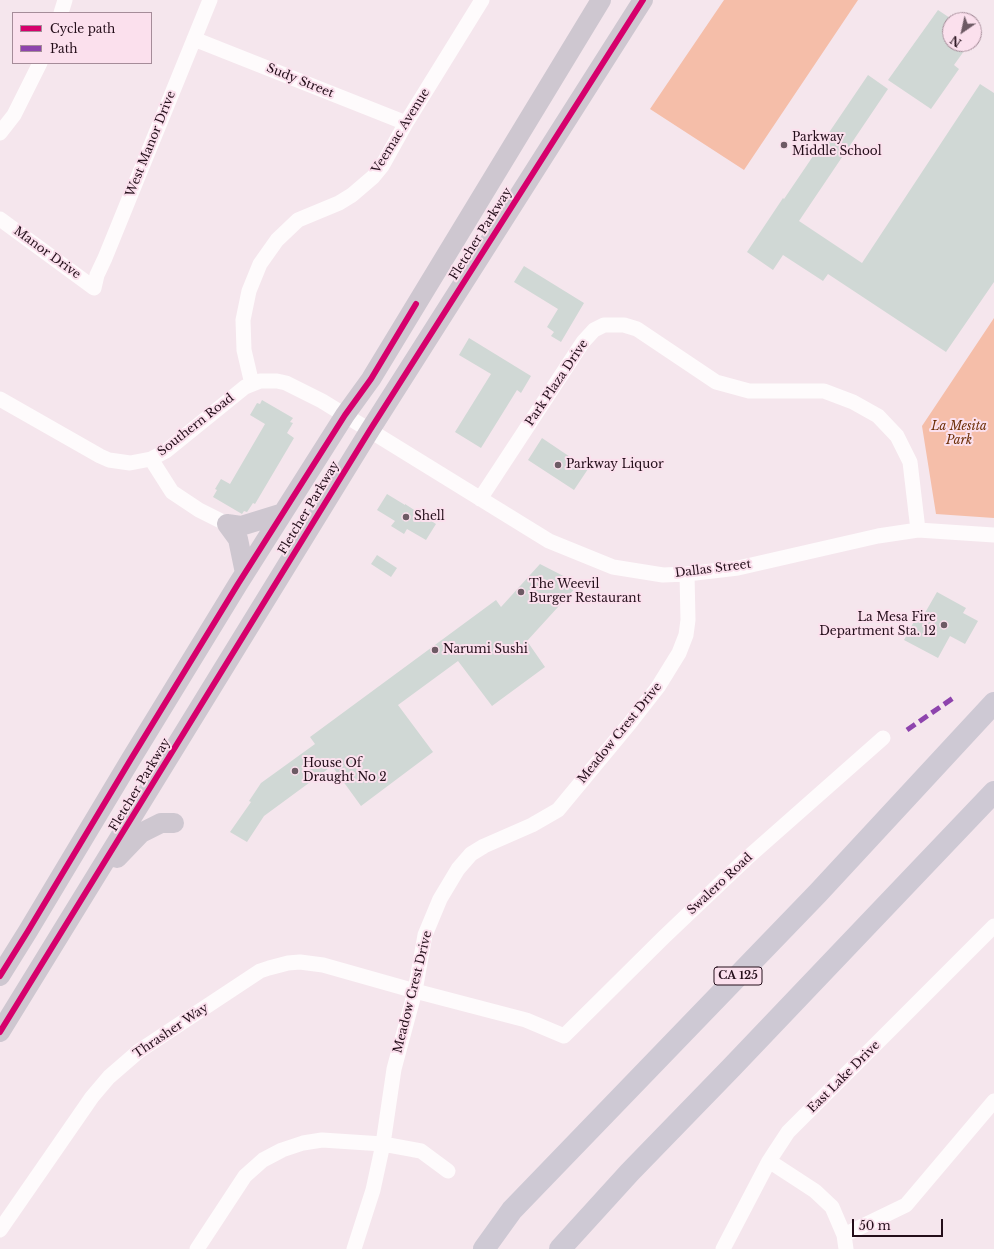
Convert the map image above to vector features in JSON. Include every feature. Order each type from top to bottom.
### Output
[{"type":"highway","name":"CA 125","points":[[484,1249],[512,1210],[818,893],[994,703]]},
{"type":"highway","points":[[560,1249],[630,1172],[732,1068],[994,792]]},
{"type":"main road","name":"Fletcher Parkway","points":[[0,976],[245,573],[345,415],[371,379],[601,0]]},
{"type":"main road","name":"Fletcher Parkway","points":[[0,1032],[370,430],[643,0]]},
{"type":"main road","points":[[227,524],[241,526],[283,513]]},
{"type":"main road","points":[[227,524],[238,540],[245,573]]},
{"type":"main road","points":[[93,882],[141,833],[161,823],[174,823]]},
{"type":"street","points":[[61,12],[65,0]]},
{"type":"street","name":"West Manor Drive","points":[[94,288],[97,274],[105,258],[210,0]]},
{"type":"street","name":"Veemac Avenue","points":[[252,384],[246,365],[243,320],[249,291],[260,264],[277,240],[298,220],[339,203],[352,195],[382,166],[406,123],[480,1]]},
{"type":"street","name":"Sudy Street","points":[[194,39],[406,123]]},
{"type":"street","points":[[0,133],[14,115],[40,64]]},
{"type":"street","name":"Manor Drive","points":[[0,219],[94,288]]},
{"type":"street","name":"Park Plaza Drive","points":[[480,499],[583,342],[594,330],[604,325],[624,325],[637,329],[716,382],[749,391],[824,391],[853,402],[878,416],[897,436],[910,462],[918,530]]},
{"type":"street","name":"Southern Road","points":[[0,400],[100,456],[109,460],[130,463],[151,459],[166,451],[241,390],[252,384],[268,380],[286,383],[322,401],[370,430]]},
{"type":"street","name":"Dallas Street","points":[[370,430],[549,541],[613,567],[663,575],[687,574],[738,568],[878,536],[918,530],[994,535]]},
{"type":"street","points":[[151,459],[172,492],[199,510],[227,524]]},
{"type":"street","name":"Meadow Crest Drive","points":[[354,1249],[373,1190],[394,1068],[415,992],[426,935],[440,899],[464,861],[471,854],[484,846],[532,825],[558,810],[658,687],[674,663],[686,635],[688,620],[687,574]]},
{"type":"street","name":"Swalero Road","points":[[564,1036],[664,937],[746,859],[883,738]]},
{"type":"street","name":"East Lake Drive","points":[[722,1249],[769,1161],[788,1132],[994,926]]},
{"type":"street","name":"Thrasher Way","points":[[0,1230],[92,1097],[109,1078],[139,1051],[260,971],[288,963],[311,963],[334,968],[415,992],[526,1020],[564,1036]]},
{"type":"street","points":[[769,1161],[815,1191],[832,1207],[845,1242],[906,1205],[994,1102]]},
{"type":"street","points":[[197,1249],[245,1176],[263,1160],[282,1150],[302,1143],[322,1140],[382,1144],[421,1151],[448,1171]]},
{"type":"green space","points":[[724,0],[858,0],[744,170],[650,109]]},
{"type":"green space","name":"La Mesita Park","points":[[994,318],[994,518],[936,514],[922,426]]},
{"type":"building","points":[[938,10],[942,13],[942,52],[963,52],[954,65],[959,69],[931,109],[888,80]]},
{"type":"building","points":[[868,75],[888,89],[799,221],[862,263],[980,84],[994,93],[994,282],[946,352],[828,274],[823,281],[783,255],[773,270],[747,252]]},
{"type":"building","points":[[524,266],[584,303],[561,342],[551,336],[554,332],[547,327],[558,309],[514,282]]},
{"type":"building","points":[[469,338],[531,376],[521,393],[517,390],[481,448],[455,432],[491,374],[459,355]]},
{"type":"building","points":[[262,400],[293,418],[290,422],[293,423],[287,433],[294,438],[255,504],[253,503],[247,512],[244,511],[242,514],[213,497],[217,490],[215,489],[221,479],[230,484],[265,424],[250,415],[257,403],[260,404]]},
{"type":"building","name":"Parkway Liquor","points":[[542,438],[588,469],[574,490],[528,460]]},
{"type":"building","name":"Shell","points":[[387,494],[436,524],[426,540],[407,529],[404,534],[391,526],[395,521],[377,510]]},
{"type":"building","points":[[377,555],[397,568],[391,577],[371,564]]},
{"type":"building","points":[[540,564],[579,584],[527,641],[545,667],[492,706],[458,661],[398,705],[433,752],[361,806],[332,766],[264,816],[247,842],[230,832],[251,802],[249,801],[261,783],[315,744],[310,737],[496,600],[501,607]]},
{"type":"building","name":"La Mesa Fire Department Sta. 12","points":[[937,592],[966,608],[963,613],[978,621],[965,644],[950,636],[938,658],[904,640],[917,616],[922,618]]},
{"type":"marked path","points":[[907,730],[956,696]]},
{"type":"cycle path","points":[[0,1032],[370,430],[643,0]]},
{"type":"cycle path","points":[[0,976],[238,584],[345,415],[371,379],[416,304]]},
{"type":"place","name":"Parkway Middle School","points":[[784,145]]},
{"type":"place","name":"Parkway Liquor","points":[[558,465]]},
{"type":"place","name":"Shell","points":[[406,517]]},
{"type":"place","name":"The Weevil Burger Restaurant","points":[[521,592]]},
{"type":"place","name":"La Mesa Fire Department Sta. 12","points":[[944,625]]},
{"type":"place","name":"Narumi Sushi","points":[[435,650]]},
{"type":"place","name":"House Of Draught No 2","points":[[295,771]]}]
